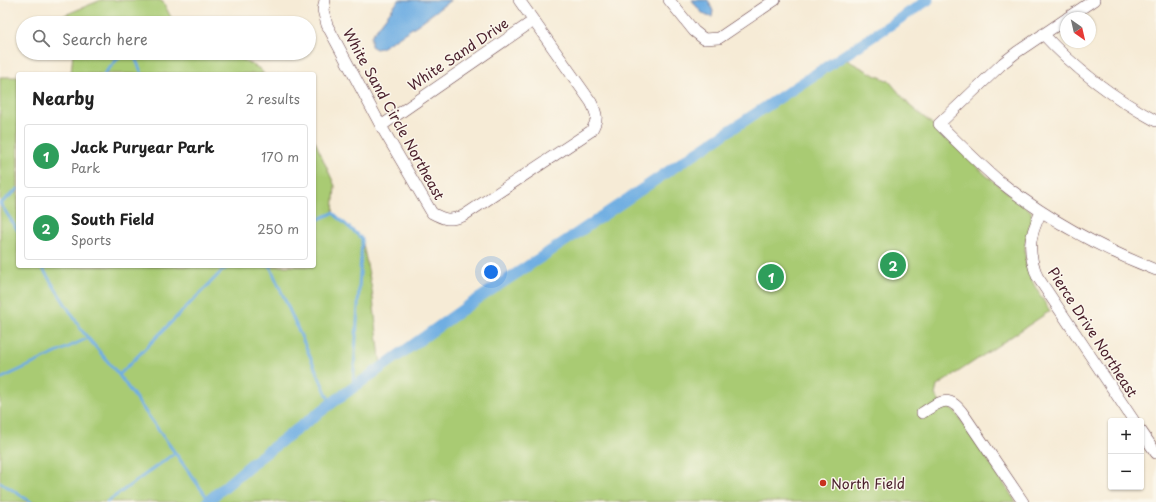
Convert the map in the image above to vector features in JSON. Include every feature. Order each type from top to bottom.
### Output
[{"type":"street","name":"White Sand Circle Northeast","points":[[325,0],[323,10],[327,25],[381,126],[426,204],[432,212],[443,219],[453,219],[463,216],[591,131],[596,124],[597,115],[592,102],[519,0]]},
{"type":"street","points":[[669,0],[694,31],[704,39],[719,38],[775,0]]},
{"type":"street","points":[[1076,12],[1094,0]]},
{"type":"street","name":"White Sand Drive","points":[[381,126],[533,21]]},
{"type":"street","points":[[1060,23],[1003,63],[939,124],[978,163],[1041,212],[1111,251],[1156,270]]},
{"type":"street","points":[[1043,34],[1085,74],[1122,102],[1156,121]]},
{"type":"street","name":"Pierce Drive Northeast","points":[[1041,212],[1031,237],[1030,252],[1037,276],[1132,418]]},
{"type":"street","points":[[922,413],[946,400],[954,402],[964,414],[1023,502]]},
{"type":"street","points":[[1144,435],[1156,453]]},
{"type":"green space","points":[[101,0],[159,0],[163,2],[170,16],[62,16]]},
{"type":"green space","points":[[841,57],[889,81],[910,106],[931,123],[987,176],[1031,211],[1031,222],[1025,249],[1027,268],[1034,285],[1050,311],[937,386],[935,395],[944,408],[948,406],[955,411],[1016,502],[0,502],[0,77],[16,77],[16,268],[316,268],[316,143],[335,186],[333,213],[362,239],[372,290],[381,367],[466,307]]},
{"type":"green space","points":[[72,60],[243,60],[260,69],[262,72],[71,72]]},
{"type":"water","points":[[399,0],[451,0],[417,25],[381,48],[376,49],[371,46],[371,36]]},
{"type":"water","points":[[692,0],[708,0],[713,11],[712,17],[709,17],[703,13]]},
{"type":"waterway","points":[[207,502],[255,461],[340,397],[466,307],[682,162],[928,0]]},
{"type":"waterway","points":[[106,72],[117,60]]},
{"type":"waterway","points":[[136,60],[141,72]]},
{"type":"waterway","points":[[0,204],[16,191]]},
{"type":"waterway","points":[[0,203],[16,228]]},
{"type":"waterway","points":[[316,220],[333,213],[362,239],[353,388]]},
{"type":"waterway","points":[[42,268],[83,332],[119,375],[209,500]]},
{"type":"waterway","points":[[119,375],[226,268]]},
{"type":"waterway","points":[[271,268],[331,404]]},
{"type":"waterway","points":[[0,379],[88,338]]},
{"type":"waterway","points":[[107,502],[175,453]]},
{"type":"waterway","points":[[0,482],[31,502]]},
{"type":"place","name":"South Field","points":[[893,265]]},
{"type":"place","name":"Jack Puryear Park","points":[[771,277]]},
{"type":"place","name":"North Field","points":[[823,483]]}]
